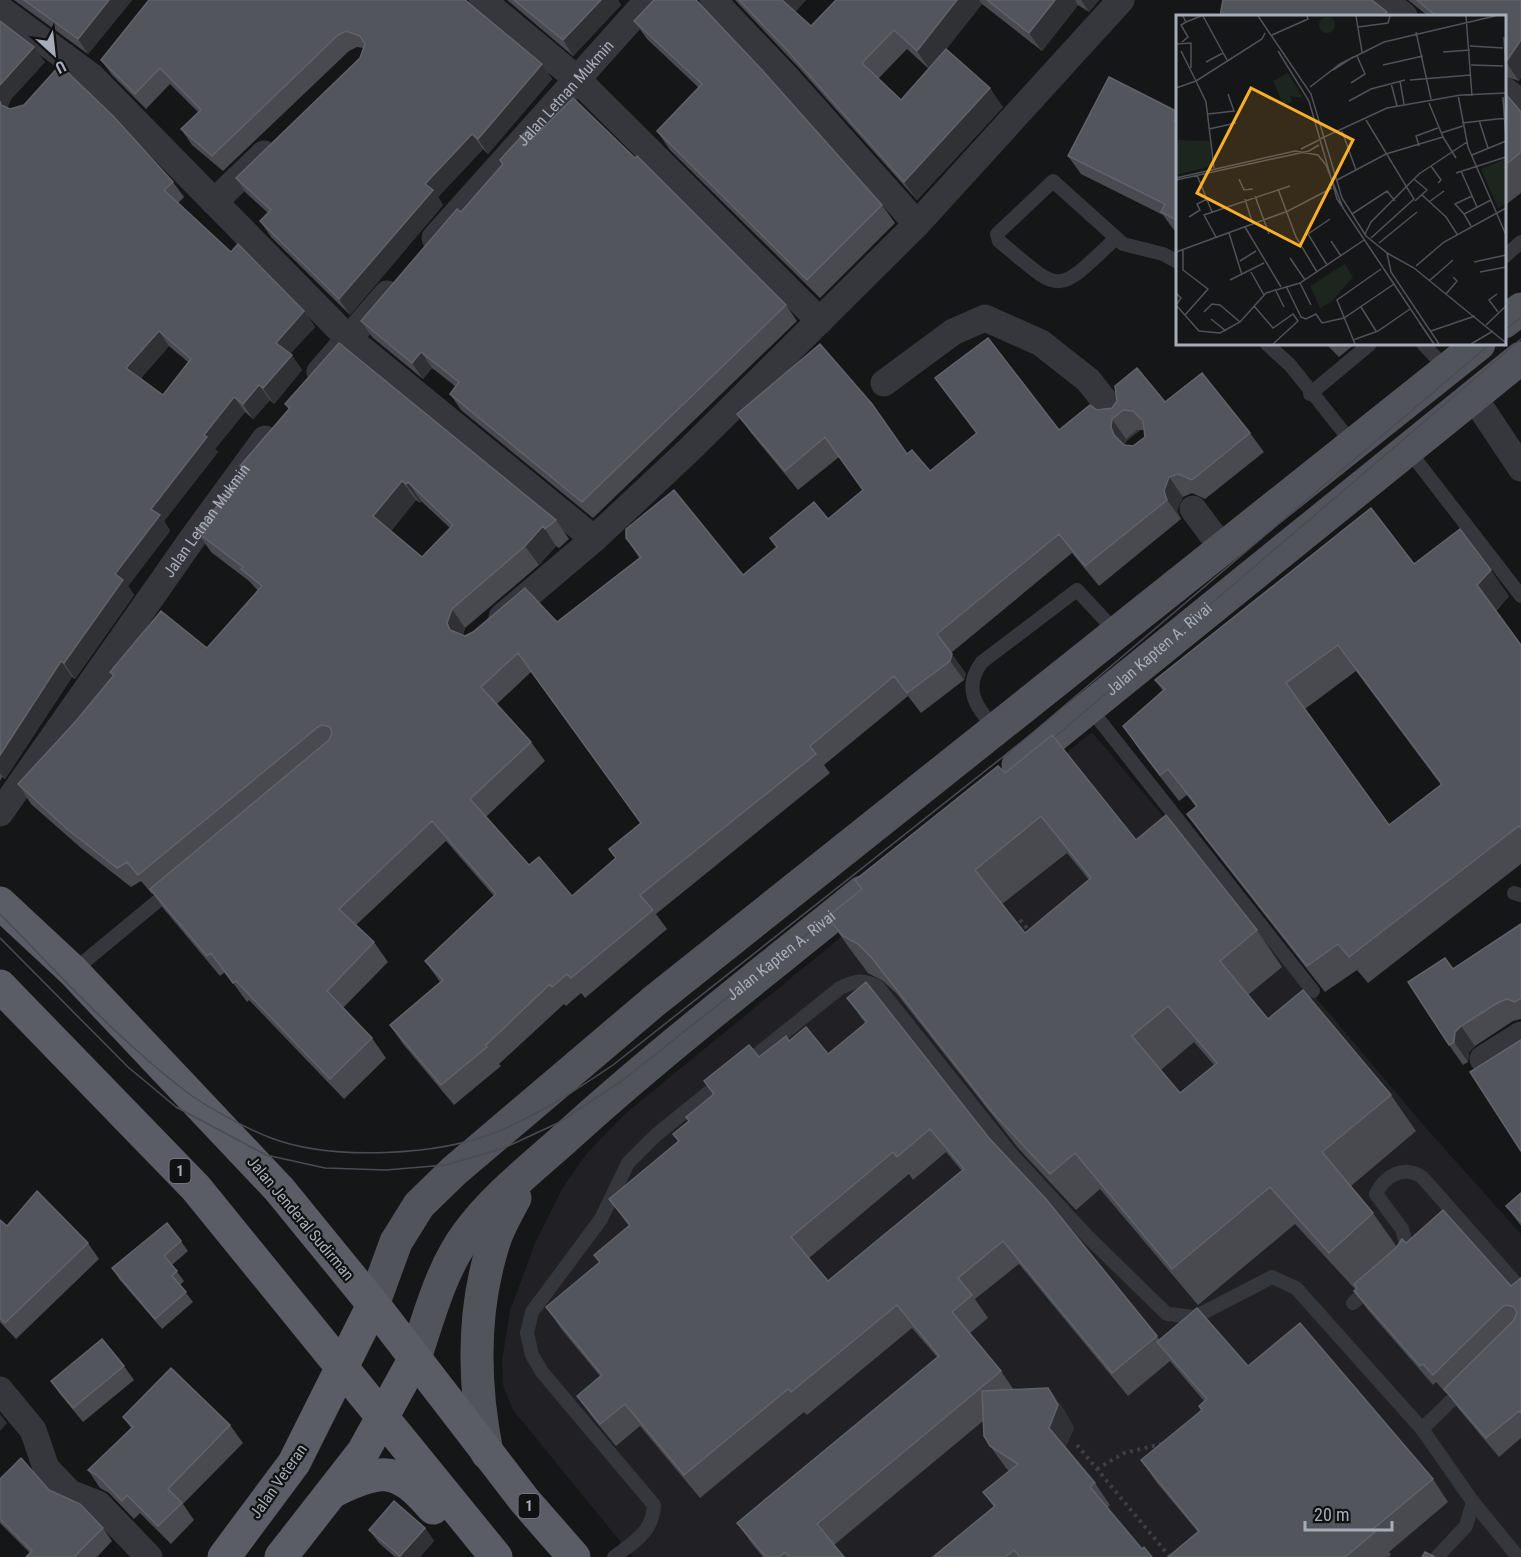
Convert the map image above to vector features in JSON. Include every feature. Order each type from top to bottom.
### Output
[{"type":"highway","name":"Jalan Jenderal Sudirman","points":[[0,903],[73,971],[279,1188],[415,1358],[487,1453],[574,1557]]},
{"type":"highway","name":"1","points":[[0,986],[196,1188],[496,1557]]},
{"type":"highway","name":"Jalan Veteran","points":[[224,1557],[294,1463],[343,1370],[373,1305]]},
{"type":"highway","points":[[281,1557],[336,1490],[363,1452],[415,1358]]},
{"type":"highway","points":[[336,1490],[381,1474],[397,1476],[417,1490],[475,1557]]},
{"type":"main road","points":[[1506,320],[1521,309]]},
{"type":"main road","points":[[373,1305],[396,1242],[419,1205],[454,1171],[653,1002],[1354,446],[1466,351]]},
{"type":"main road","name":"Jalan Kapten A. Rivai","points":[[997,782],[1409,451],[1521,358]]},
{"type":"main road","name":"Jalan Kapten A. Rivai","points":[[415,1358],[436,1296],[468,1234],[528,1172],[648,1066],[887,871]]},
{"type":"main road","points":[[487,1453],[478,1411],[480,1303],[495,1239],[528,1172]]},
{"type":"street","points":[[482,0],[577,80],[820,321]]},
{"type":"street","name":"Jalan Letnan Mukmin","points":[[303,393],[412,265],[648,0]]},
{"type":"street","points":[[713,0],[787,78],[917,225]]},
{"type":"street","points":[[485,632],[594,538],[689,450],[917,225],[1121,0]]},
{"type":"street","points":[[1384,0],[1403,15]]},
{"type":"street","points":[[0,9],[61,68],[97,68],[214,202],[348,338],[594,538]]},
{"type":"street","points":[[214,202],[283,136]]},
{"type":"street","points":[[884,383],[953,332],[985,318],[1041,343],[1088,380],[1116,415]]},
{"type":"street","points":[[1473,396],[1521,468]]},
{"type":"street","name":"Jalan Letnan Mukmin","points":[[0,813],[192,539],[280,420]]},
{"type":"street","points":[[1193,510],[1223,549]]},
{"type":"street","points":[[1483,1059],[1521,1035]]},
{"type":"street","points":[[0,1390],[33,1430],[46,1468],[70,1493],[98,1504],[149,1557]]},
{"type":"lane","points":[[1115,239],[1078,275],[1062,283],[1048,282],[999,241],[997,234],[1053,181],[1115,239],[1123,244],[1163,254],[1176,261]]},
{"type":"lane","points":[[1506,255],[1521,242]]},
{"type":"lane","points":[[1268,345],[1290,365],[1310,394],[1354,446]]},
{"type":"lane","points":[[1310,394],[1369,345]]},
{"type":"lane","points":[[1429,345],[1466,351]]},
{"type":"lane","points":[[1409,451],[1521,596]]},
{"type":"lane","points":[[997,729],[982,715],[972,696],[973,677],[982,662],[1077,590],[1117,633]]},
{"type":"lane","points":[[1089,707],[1314,991]]},
{"type":"lane","points":[[73,971],[182,881]]},
{"type":"lane","points":[[615,1557],[641,1537],[648,1528],[653,1516],[654,1505],[542,1372],[532,1355],[527,1333],[532,1312],[601,1219],[628,1163],[656,1135],[840,988],[855,981],[867,981],[878,987],[1012,1155],[1089,1238],[1167,1314],[1195,1317],[1227,1303],[1263,1280],[1272,1277],[1283,1280],[1296,1288],[1422,1429],[1473,1502],[1518,1557]]},
{"type":"lane","points":[[1353,1302],[1403,1260],[1408,1250],[1402,1229],[1376,1194],[1379,1187],[1401,1170],[1412,1170],[1422,1177],[1521,1289]]},
{"type":"lane","points":[[1422,1429],[1470,1382]]},
{"type":"lane","points":[[1437,1557],[1466,1526],[1473,1502]]},
{"type":"path","points":[[1020,920],[1034,937]]},
{"type":"path","points":[[1098,1469],[1124,1453],[1168,1442]]},
{"type":"path","points":[[1077,1445],[1170,1557]]},
{"type":"shaded area","points":[[1092,732],[1425,1127],[1521,1234],[1521,1557],[633,1557],[513,1410],[503,1385],[502,1361],[510,1311],[535,1243],[562,1189],[587,1153],[626,1113]]},
{"type":"building","points":[[24,0],[109,0],[78,39]]},
{"type":"building","points":[[149,0],[465,0],[542,64],[478,139],[472,134],[425,184],[433,190],[339,299],[260,221],[271,210],[236,178],[360,58],[365,44],[360,36],[346,31],[338,35],[212,156],[181,129],[201,110],[160,68],[135,94],[101,60]]},
{"type":"building","points":[[514,0],[601,0],[563,40]]},
{"type":"building","points":[[654,0],[696,0],[762,70],[882,205],[807,280],[657,131],[702,84],[634,21]]},
{"type":"building","points":[[739,0],[782,0],[811,26],[836,0],[957,0],[917,51],[894,30],[862,63],[901,100],[946,49],[990,88],[904,182],[786,49]]},
{"type":"building","points":[[987,0],[1055,0],[1029,33]]},
{"type":"building","points":[[1223,0],[1372,0],[1387,12],[1384,15],[1220,15]]},
{"type":"building","points":[[1417,0],[1521,0],[1521,40],[1506,62],[1506,15],[1435,15]]},
{"type":"building","points":[[0,21],[34,47],[0,85]]},
{"type":"building","points":[[60,65],[114,117],[173,182],[164,190],[231,252],[238,244],[304,311],[276,343],[292,355],[263,388],[259,385],[243,404],[234,397],[204,435],[207,437],[151,509],[160,515],[115,574],[123,580],[64,663],[61,661],[0,755],[0,101],[1,105],[10,109],[24,105]],"holes":[[[159,331],[191,359],[163,395],[126,368]]]},
{"type":"building","points":[[1109,77],[1176,111],[1174,121],[1176,122],[1176,220],[1161,212],[1165,204],[1068,156]]},
{"type":"building","points":[[1506,94],[1521,112],[1521,152],[1506,164]]},
{"type":"building","points":[[573,98],[635,158],[637,156],[786,305],[582,502],[450,394],[459,382],[421,352],[412,363],[361,321],[457,209],[461,212],[503,164],[500,160],[527,130],[534,137]]},
{"type":"building","points":[[988,338],[1059,430],[1090,405],[1097,410],[1112,408],[1117,401],[1115,386],[1137,368],[1165,402],[1202,373],[1250,433],[1192,480],[1178,474],[1169,477],[1164,491],[1167,500],[1085,566],[1059,534],[937,634],[952,654],[950,661],[907,693],[894,676],[810,746],[816,754],[640,895],[653,910],[571,978],[567,974],[552,987],[550,984],[486,1045],[487,1047],[441,1085],[390,1025],[443,980],[425,961],[496,894],[432,821],[339,909],[374,942],[327,991],[372,1038],[330,1079],[236,981],[233,983],[211,953],[207,956],[150,889],[329,740],[332,733],[330,727],[322,725],[318,727],[138,875],[127,862],[117,868],[67,829],[18,784],[76,721],[114,675],[110,672],[161,611],[207,648],[262,586],[241,569],[243,567],[197,532],[245,470],[240,466],[290,408],[285,404],[339,343],[556,520],[545,529],[543,526],[525,546],[452,609],[447,623],[450,630],[465,636],[473,632],[525,588],[557,622],[641,557],[626,538],[626,529],[674,490],[743,575],[777,547],[770,538],[814,502],[828,519],[863,490],[825,437],[785,471],[737,414],[820,344],[872,404],[907,454],[912,450],[930,471],[977,433],[935,378]],"holes":[[[1123,410],[1133,411],[1143,421],[1145,437],[1133,446],[1124,445],[1114,435],[1111,427],[1112,419]],[[402,481],[406,484],[408,482],[453,525],[422,557],[373,516]],[[518,653],[641,823],[609,849],[616,858],[572,896],[539,857],[529,865],[470,799],[531,742],[481,687]]]},
{"type":"building","points":[[1371,508],[1414,564],[1460,529],[1491,570],[1477,585],[1521,645],[1521,828],[1519,826],[1349,957],[1338,944],[1307,966],[1187,814],[1197,806],[1168,769],[1160,775],[1123,726],[1165,689],[1155,680]],"holes":[[[1338,645],[1442,784],[1389,825],[1286,683]]]},
{"type":"building","points":[[1052,735],[1136,840],[1166,815],[1257,930],[1220,961],[1268,1019],[1303,990],[1391,1095],[1322,1152],[1373,1213],[1329,1253],[1270,1187],[1172,1269],[1075,1153],[1050,1174],[993,1113],[871,957],[858,944],[843,936],[827,917],[862,889],[855,880],[998,766],[1005,773]],"holes":[[[1041,816],[1091,878],[1025,933],[975,870]],[[1168,1006],[1217,1063],[1180,1093],[1132,1036]]]},
{"type":"building","points":[[1521,924],[1521,998],[1515,1002],[1507,999],[1499,1002],[1461,1026],[1455,1032],[1454,1042],[1449,1045],[1408,982],[1445,958],[1453,969]]},
{"type":"building","points":[[866,982],[989,1138],[1046,1199],[1157,1336],[1112,1373],[1003,1241],[958,1278],[972,1295],[952,1312],[1001,1371],[817,1524],[844,1557],[789,1557],[785,1552],[779,1557],[766,1557],[737,1523],[939,1356],[897,1305],[791,1392],[788,1389],[684,1475],[625,1404],[600,1424],[577,1396],[602,1375],[546,1307],[600,1262],[594,1255],[630,1225],[609,1199],[679,1141],[673,1134],[689,1121],[686,1117],[714,1094],[704,1081],[749,1045],[759,1057],[786,1036],[789,1041],[806,1027],[828,1054],[867,1022],[847,998]],"holes":[[[930,1129],[964,1169],[828,1281],[791,1237],[893,1152],[897,1157]]]},
{"type":"building","points":[[1521,1040],[1521,1151],[1470,1072]]},
{"type":"building","points":[[37,1191],[88,1243],[5,1323],[0,1318],[0,1220],[7,1226]]},
{"type":"building","points":[[1521,1193],[1521,1222],[1506,1206]]},
{"type":"building","points":[[1443,1210],[1511,1286],[1521,1278],[1521,1413],[1519,1411],[1486,1438],[1444,1389],[1514,1320],[1517,1312],[1514,1307],[1506,1305],[1502,1307],[1433,1375],[1423,1364],[1420,1366],[1354,1291],[1357,1288],[1354,1284],[1396,1248],[1402,1239],[1406,1243]]},
{"type":"building","points":[[167,1223],[181,1241],[164,1256],[177,1271],[172,1276],[186,1292],[155,1319],[112,1268]]},
{"type":"building","points":[[1197,1308],[1248,1366],[1300,1323],[1433,1479],[1373,1529],[1375,1532],[1345,1557],[1168,1557],[1199,1531],[1141,1460],[1202,1410],[1199,1406],[1207,1399],[1157,1342]]},
{"type":"building","points":[[102,1339],[124,1366],[73,1408],[51,1381]]},
{"type":"building","points":[[171,1368],[230,1425],[168,1489],[182,1503],[158,1526],[127,1495],[122,1501],[97,1475],[88,1470],[133,1427],[123,1417]]},
{"type":"building","points":[[1048,1388],[1058,1405],[1049,1428],[1095,1483],[1090,1487],[1142,1549],[1144,1547],[1152,1557],[1020,1557],[1014,1550],[1005,1557],[933,1557],[995,1506],[983,1492],[1018,1464],[990,1446],[984,1436],[982,1391]]},
{"type":"building","points":[[21,1458],[49,1490],[80,1504],[103,1528],[74,1557],[26,1557],[32,1551],[0,1519],[0,1479]]},
{"type":"building","points":[[394,1501],[425,1528],[400,1556],[369,1530]]},
{"type":"building","points":[[1425,1552],[1435,1557],[1422,1557]]},
{"type":"tunnel","points":[[1116,415],[1140,445]]},
{"type":"tram line","points":[[1506,329],[1521,317]]},
{"type":"tram line","points":[[1042,748],[1521,339]]},
{"type":"tram line","points":[[0,914],[89,1005],[159,1070],[203,1103],[261,1134],[296,1145],[324,1150],[385,1152],[447,1146],[499,1131],[543,1109],[613,1065],[1023,741],[1489,345]]},
{"type":"tram line","points":[[0,938],[128,1067],[176,1107],[266,1155],[325,1168],[386,1170],[446,1165],[504,1148],[558,1123],[623,1080],[840,908]]}]
